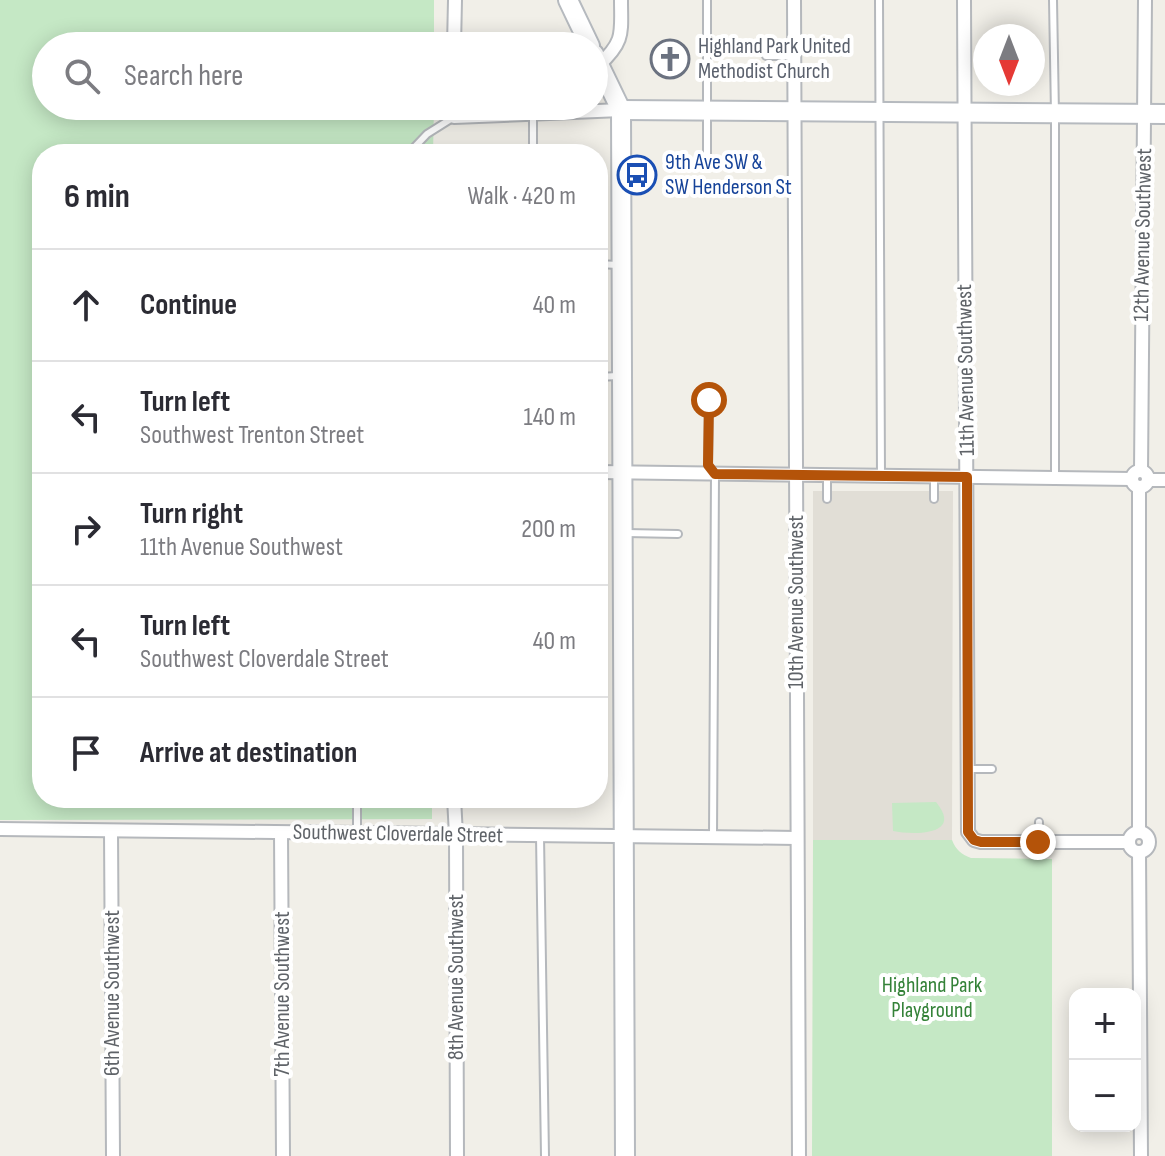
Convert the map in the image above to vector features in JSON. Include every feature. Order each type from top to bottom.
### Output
[{"type":"street","points":[[454,32],[455,0]]},
{"type":"street","points":[[568,0],[583,32]]},
{"type":"street","points":[[608,52],[619,44],[621,0]]},
{"type":"street","name":"10th Avenue Southwest","points":[[794,0],[799,1156]]},
{"type":"street","name":"11th Avenue Southwest","points":[[964,0],[967,826],[974,840],[981,842],[1038,842]]},
{"type":"street","name":"12th Avenue Southwest","points":[[1139,832],[1145,0]]},
{"type":"street","points":[[608,82],[621,110],[625,1156]]},
{"type":"street","points":[[608,110],[1165,114]]},
{"type":"street","points":[[608,472],[1165,480]]},
{"type":"street","name":"8th Avenue Southwest","points":[[455,808],[457,1156]]},
{"type":"street","name":"Southwest Cloverdale Street","points":[[0,829],[797,838]]},
{"type":"street","name":"6th Avenue Southwest","points":[[111,831],[113,1156]]},
{"type":"street","points":[[1141,1156],[1144,847],[1147,836],[1139,832],[1132,835],[1129,842],[1132,849],[1144,847],[1165,843]]},
{"type":"street","name":"7th Avenue Southwest","points":[[281,833],[283,1156]]},
{"type":"street","points":[[1038,842],[1129,842]]},
{"type":"lane","points":[[707,0],[707,159]]},
{"type":"lane","points":[[879,0],[881,476]]},
{"type":"lane","points":[[1053,0],[1055,478]]},
{"type":"lane","points":[[766,56],[794,56]]},
{"type":"lane","points":[[418,144],[443,120]]},
{"type":"lane","points":[[533,120],[533,144]]},
{"type":"lane","points":[[608,264],[621,265]]},
{"type":"lane","points":[[608,377],[622,376]]},
{"type":"lane","points":[[709,400],[708,465],[715,474],[713,837]]},
{"type":"lane","points":[[827,476],[827,499]]},
{"type":"lane","points":[[934,477],[934,499]]},
{"type":"lane","points":[[622,533],[678,534]]},
{"type":"lane","points":[[967,769],[992,769]]},
{"type":"lane","points":[[357,808],[357,833]]},
{"type":"lane","points":[[1038,842],[1039,822]]},
{"type":"lane","points":[[540,836],[545,1156]]},
{"type":"shaded area","points":[[813,491],[953,491],[952,840],[813,840]]},
{"type":"green space","points":[[0,0],[434,0],[434,32],[32,32],[32,120],[434,120],[433,144],[32,144],[32,808],[432,808],[432,819],[0,820]]},
{"type":"green space","points":[[936,802],[943,813],[944,821],[940,827],[923,833],[893,831],[892,803]]},
{"type":"green space","name":"Highland Park Playground","points":[[813,840],[952,840],[959,851],[971,858],[1052,859],[1052,1156],[812,1156]]},
{"type":"place","name":"Highland Park United Methodist Church","points":[[670,59]]},
{"type":"place","name":"9th Ave SW & SW Henderson St","points":[[637,175]]},
{"type":"route","points":[[709,400],[708,465],[715,474],[967,477],[968,832],[974,840],[981,842],[1038,842]]}]
